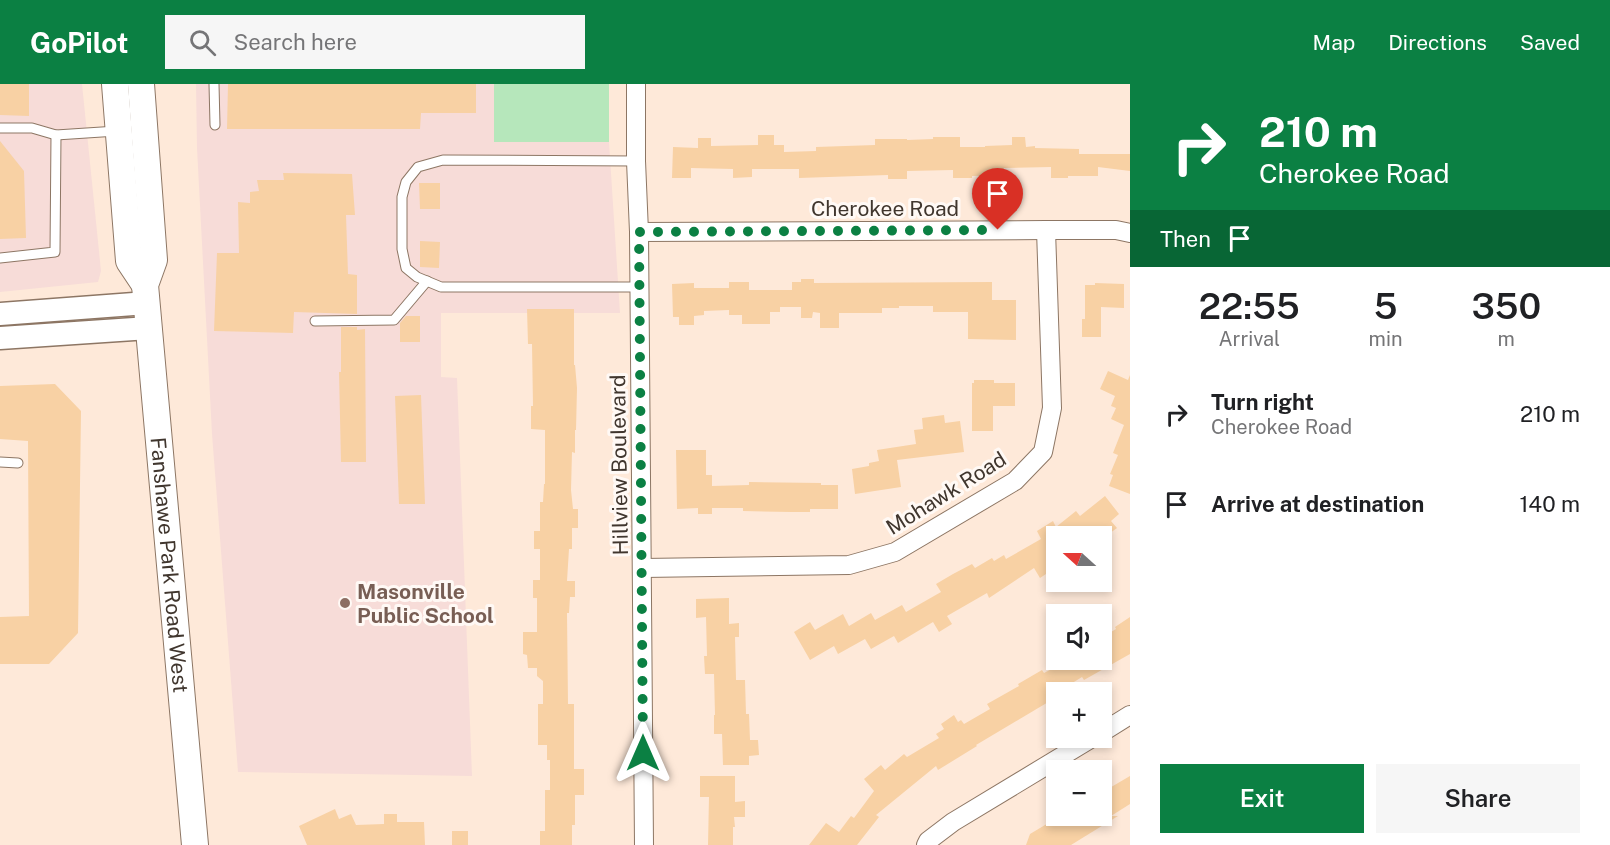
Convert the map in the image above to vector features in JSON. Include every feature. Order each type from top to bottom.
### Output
[{"type":"main road","name":"Fanshawe Park Road West","points":[[115,84],[129,261],[147,306]]},
{"type":"main road","name":"Fanshawe Park Road West","points":[[141,84],[154,260],[147,306],[195,845]]},
{"type":"street","name":"Hillview Boulevard","points":[[636,84],[644,845]]},
{"type":"street","name":"Mohawk Road","points":[[642,568],[849,565],[895,552],[1015,481],[1044,452],[1053,408],[1046,230]]},
{"type":"street","name":"Cherokee Road","points":[[639,232],[1116,230],[1130,233]]},
{"type":"street","points":[[0,314],[147,306]]},
{"type":"street","points":[[0,338],[147,306]]},
{"type":"street","points":[[1112,726],[1130,715]]},
{"type":"street","points":[[926,845],[953,822],[1075,748]]},
{"type":"lane","points":[[214,84],[215,125]]},
{"type":"lane","points":[[0,128],[32,128],[56,135],[118,131]]},
{"type":"lane","points":[[0,258],[55,252],[56,135]]},
{"type":"lane","points":[[636,161],[443,160],[418,167],[406,182],[402,197],[402,249],[406,268],[417,277],[441,287],[639,287]]},
{"type":"lane","points":[[315,321],[394,320],[427,281]]},
{"type":"lane","points":[[0,462],[18,463]]},
{"type":"shaded area","points":[[0,84],[82,84],[101,271],[98,282],[0,292]]},
{"type":"shaded area","name":"Masonville Public School","points":[[196,84],[494,84],[495,141],[609,142],[620,313],[441,313],[441,377],[457,378],[472,776],[238,772],[212,434],[197,148]]},
{"type":"green space","points":[[494,84],[609,84],[609,142],[494,142]]},
{"type":"building","points":[[0,84],[29,84],[29,116],[0,115]]},
{"type":"building","points":[[228,84],[476,84],[476,113],[421,113],[420,129],[227,129]]},
{"type":"building","points":[[758,135],[774,135],[774,145],[784,145],[784,152],[816,151],[816,147],[875,145],[875,139],[907,140],[933,139],[933,137],[960,137],[960,147],[985,147],[1012,145],[1012,137],[1025,137],[1026,147],[1079,149],[1079,154],[1130,154],[1130,171],[1098,167],[1098,176],[1051,178],[1051,167],[1004,168],[1004,175],[953,178],[953,170],[907,171],[907,179],[888,179],[888,175],[799,178],[799,169],[752,169],[752,177],[733,178],[733,169],[691,168],[691,178],[672,178],[673,147],[698,148],[698,138],[711,138],[711,146],[758,145]]},
{"type":"building","points":[[0,141],[24,171],[26,238],[0,239]]},
{"type":"building","points":[[283,173],[352,174],[355,215],[346,215],[348,274],[357,275],[357,314],[294,312],[293,333],[214,331],[217,253],[239,253],[238,202],[250,203],[250,192],[259,191],[257,180],[284,180]]},
{"type":"building","points":[[419,183],[440,183],[440,209],[420,209]]},
{"type":"building","points":[[420,241],[440,242],[439,268],[420,267]]},
{"type":"building","points":[[801,279],[814,279],[814,283],[992,282],[992,300],[1016,300],[1016,340],[968,339],[968,312],[933,312],[933,306],[882,308],[882,313],[839,313],[839,328],[820,328],[820,313],[813,312],[812,318],[801,318],[801,307],[780,307],[780,312],[770,312],[770,324],[742,324],[742,315],[729,315],[729,310],[704,311],[704,315],[694,316],[694,325],[679,325],[679,317],[673,317],[672,284],[694,283],[694,288],[729,288],[729,282],[749,282],[749,290],[792,290],[792,282],[801,282]]},
{"type":"building","points":[[1095,283],[1124,284],[1124,308],[1101,307],[1101,337],[1082,337],[1082,319],[1085,319],[1085,285],[1095,285]]},
{"type":"building","points":[[527,309],[574,309],[574,365],[577,388],[575,453],[572,452],[571,490],[573,509],[578,509],[578,528],[572,528],[572,549],[569,549],[567,581],[575,581],[575,597],[570,597],[569,613],[567,613],[568,704],[574,704],[574,769],[584,769],[584,795],[575,795],[572,845],[540,845],[540,831],[545,831],[545,790],[550,790],[550,760],[547,760],[547,745],[538,745],[538,704],[543,704],[543,681],[537,676],[537,668],[528,668],[527,655],[523,654],[523,632],[537,632],[537,598],[533,598],[533,580],[540,580],[540,549],[534,549],[534,531],[540,531],[540,502],[543,502],[545,484],[545,430],[531,429],[532,344],[528,344]]},
{"type":"building","points":[[406,316],[420,316],[420,342],[400,342],[400,323]]},
{"type":"building","points":[[341,327],[365,329],[366,462],[341,462],[339,372],[341,372]]},
{"type":"building","points":[[1108,371],[1128,380],[1130,375],[1130,494],[1109,486],[1113,475],[1110,474],[1118,455],[1113,453],[1124,425],[1111,419],[1116,408],[1111,406],[1115,396],[1100,389]]},
{"type":"building","points":[[974,380],[1015,383],[1015,406],[993,406],[993,431],[972,431],[972,383]]},
{"type":"building","points":[[55,384],[81,411],[78,633],[49,664],[0,664],[0,617],[29,616],[28,441],[0,439],[0,386]]},
{"type":"building","points":[[421,395],[425,504],[399,504],[395,396]]},
{"type":"building","points":[[944,415],[945,423],[960,421],[964,452],[897,460],[901,487],[855,494],[852,469],[869,466],[869,463],[879,461],[877,450],[916,444],[914,430],[923,429],[922,418]]},
{"type":"building","points":[[676,450],[706,450],[706,475],[712,475],[712,486],[749,485],[749,482],[838,485],[838,509],[810,509],[810,512],[792,512],[712,508],[712,514],[698,514],[698,508],[677,509]]},
{"type":"building","points":[[1105,496],[1119,514],[1111,521],[1117,528],[1112,532],[1112,526],[1057,526],[1076,511],[1080,516]]},
{"type":"building","points":[[1053,521],[1056,526],[1046,526],[1046,574],[1040,578],[1034,568],[989,598],[987,593],[947,616],[952,624],[939,632],[933,622],[898,643],[894,636],[871,649],[865,639],[838,654],[834,646],[810,660],[794,632],[810,622],[815,630],[843,614],[849,626],[871,613],[875,620],[902,605],[906,612],[941,592],[936,584],[953,574],[972,564],[975,568],[992,558],[994,561],[1004,555],[1006,559],[1041,539],[1037,531]]},
{"type":"building","points":[[729,598],[729,624],[739,623],[739,637],[735,637],[736,680],[745,680],[746,714],[749,714],[750,740],[758,740],[759,755],[749,756],[749,765],[723,765],[722,734],[714,734],[714,674],[705,674],[706,617],[696,618],[696,599]]},
{"type":"building","points":[[1130,617],[1130,654],[1112,664],[1112,631],[1116,629],[1115,627]]},
{"type":"building","points":[[1042,670],[1044,673],[1050,670],[1102,670],[1084,680],[1082,677],[1074,682],[1046,682],[1046,703],[938,770],[936,766],[876,815],[879,817],[857,845],[809,845],[826,823],[839,832],[851,816],[854,818],[874,791],[864,779],[881,765],[885,770],[904,754],[907,757],[939,738],[936,734],[944,729],[941,724],[954,715],[958,722],[961,720],[964,724],[990,709],[987,704],[1019,686],[1018,684]]},
{"type":"building","points":[[700,776],[735,776],[735,802],[745,801],[745,817],[734,817],[733,845],[708,845],[709,797],[700,797]]},
{"type":"building","points":[[1130,776],[1130,804],[1112,815],[1112,787]]},
{"type":"building","points":[[335,809],[339,819],[351,814],[356,825],[384,824],[384,814],[397,814],[397,822],[424,822],[425,845],[307,845],[299,826]]},
{"type":"building","points":[[1046,824],[1102,826],[1071,845],[1026,845],[1030,834]]},
{"type":"building","points":[[452,831],[468,831],[468,845],[452,845]]},
{"type":"place","name":"Masonville Public School","points":[[345,603]]},
{"type":"route","points":[[643,753],[639,232],[998,230]]}]
